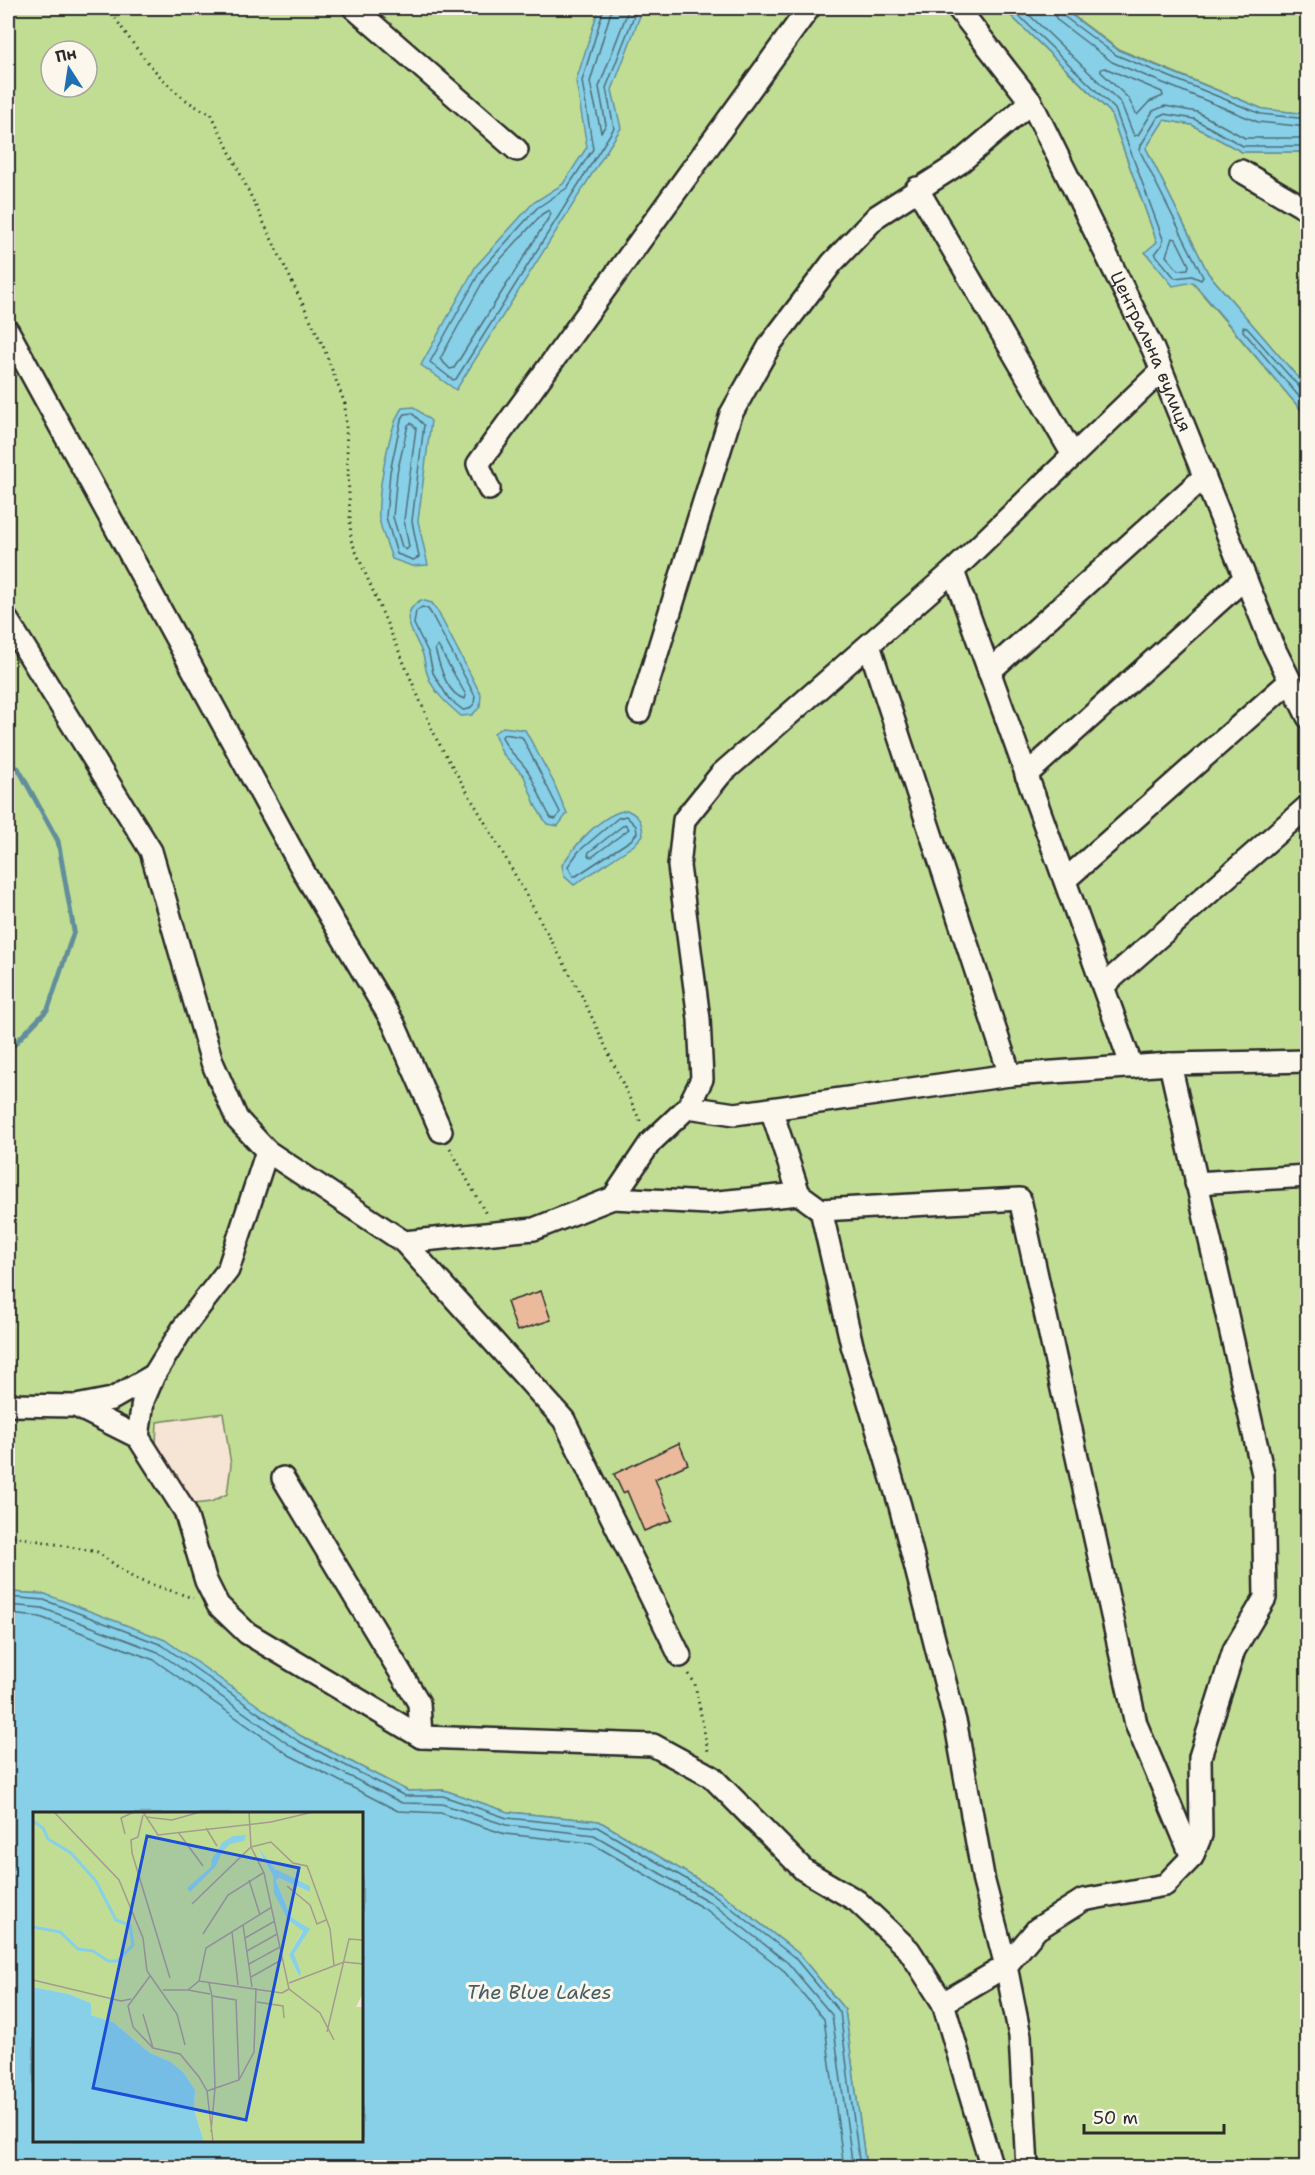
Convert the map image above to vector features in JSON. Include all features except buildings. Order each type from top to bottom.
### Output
[{"type":"street","points":[[354,8],[517,150]]},
{"type":"street","points":[[489,489],[478,464],[809,8]]},
{"type":"street","name":"Центральна вулиця","points":[[958,8],[1031,102],[1161,371],[1245,578],[1308,717]]},
{"type":"street","points":[[639,712],[731,414],[771,343],[832,263],[877,216],[917,188],[958,164],[1031,102]]},
{"type":"street","points":[[1241,171],[1308,210]]},
{"type":"street","points":[[917,188],[1073,455]]},
{"type":"street","points":[[8,331],[306,876],[394,1024],[441,1131]]},
{"type":"street","points":[[613,1198],[650,1143],[688,1107],[702,1079],[699,1019],[679,866],[684,820],[721,774],[953,571],[1161,371]]},
{"type":"street","points":[[989,672],[1204,477]]},
{"type":"street","points":[[953,571],[1132,1067]]},
{"type":"street","points":[[1026,775],[1245,578]]},
{"type":"street","points":[[8,621],[151,852],[212,1062],[237,1119],[267,1151],[404,1242],[564,1420],[680,1656]]},
{"type":"street","points":[[869,645],[1010,1075]]},
{"type":"street","points":[[1065,880],[1290,681]]},
{"type":"street","points":[[1103,986],[1308,806]]},
{"type":"street","points":[[688,1107],[735,1114],[1010,1075],[1170,1064],[1308,1061]]},
{"type":"street","points":[[943,2003],[1006,1966],[1037,1929],[1083,1900],[1165,1885],[1192,1857],[1201,1835],[1200,1757],[1234,1650],[1265,1598],[1263,1474],[1170,1064]]},
{"type":"street","points":[[771,1109],[799,1194],[820,1210],[852,1345],[900,1506],[956,1725],[984,1882],[1006,1966],[1020,2036],[1027,2168]]},
{"type":"street","points":[[138,1437],[142,1401],[154,1375],[183,1328],[228,1270],[267,1151]]},
{"type":"street","points":[[1196,1183],[1308,1176]]},
{"type":"street","points":[[404,1242],[534,1229],[613,1198],[708,1203],[799,1194]]},
{"type":"street","points":[[820,1210],[1020,1199],[1136,1724],[1192,1857]]},
{"type":"street","points":[[8,1405],[76,1406],[112,1399],[154,1375]]},
{"type":"street","points":[[76,1406],[138,1437],[185,1511],[206,1581],[218,1605],[247,1633],[421,1737],[653,1745],[712,1778],[804,1870],[857,1901],[909,1950],[943,2003],[992,2168]]},
{"type":"street","points":[[283,1478],[419,1703],[421,1737]]},
{"type":"path","points":[[109,8],[142,57],[195,109],[211,113],[265,221],[323,346],[345,404],[351,540],[437,740],[581,994],[650,1143]]},
{"type":"path","points":[[441,1131],[498,1234]]},
{"type":"path","points":[[8,1535],[97,1552],[135,1579],[218,1605]]},
{"type":"path","points":[[680,1656],[695,1684],[712,1778]]},
{"type":"green space","points":[[8,8],[1003,8],[1110,112],[1157,242],[1146,253],[1192,282],[1307,417],[1307,2167],[866,2167],[845,2010],[798,1953],[721,1893],[599,1821],[508,1812],[444,1790],[408,1791],[301,1736],[45,1594],[8,1592]],"holes":[[[223,1413],[231,1465],[227,1494],[211,1502],[193,1504],[156,1445],[157,1422]]]},
{"type":"green space","points":[[1063,8],[1307,8],[1307,114],[1263,109],[1118,49]]},
{"type":"green space","points":[[1164,120],[1192,125],[1242,152],[1307,152],[1307,388],[1208,273],[1146,148]]},
{"type":"water","points":[[599,8],[643,8],[612,90],[621,128],[456,390],[421,365],[476,266],[533,203],[563,184],[587,147],[576,81]]},
{"type":"water","points":[[1003,8],[1062,8],[1118,50],[1263,109],[1307,114],[1307,152],[1242,152],[1192,125],[1164,120],[1146,148],[1208,273],[1307,388],[1307,417],[1193,282],[1173,286],[1145,252],[1157,242],[1110,112]]},
{"type":"water","points":[[414,407],[431,421],[418,521],[428,565],[412,566],[392,559],[380,523],[379,507],[385,461],[397,417],[402,408]]},
{"type":"water","points":[[421,600],[432,603],[438,612],[481,695],[480,707],[472,715],[461,716],[441,697],[429,680],[423,655],[408,619],[413,606]]},
{"type":"water","points":[[503,727],[525,730],[553,781],[567,814],[558,826],[547,824],[536,807],[524,776],[502,753],[494,733]]},
{"type":"water","points":[[627,810],[639,820],[643,835],[634,845],[574,885],[564,876],[562,865],[590,831],[608,817]]},
{"type":"water","name":"The Blue Lakes","points":[[8,1592],[45,1594],[165,1640],[301,1736],[408,1791],[444,1790],[508,1812],[599,1821],[721,1893],[798,1953],[845,2010],[866,2167],[8,2167]]},
{"type":"waterway","points":[[8,767],[18,768],[58,841],[74,931],[48,1009],[8,1051]]}]
